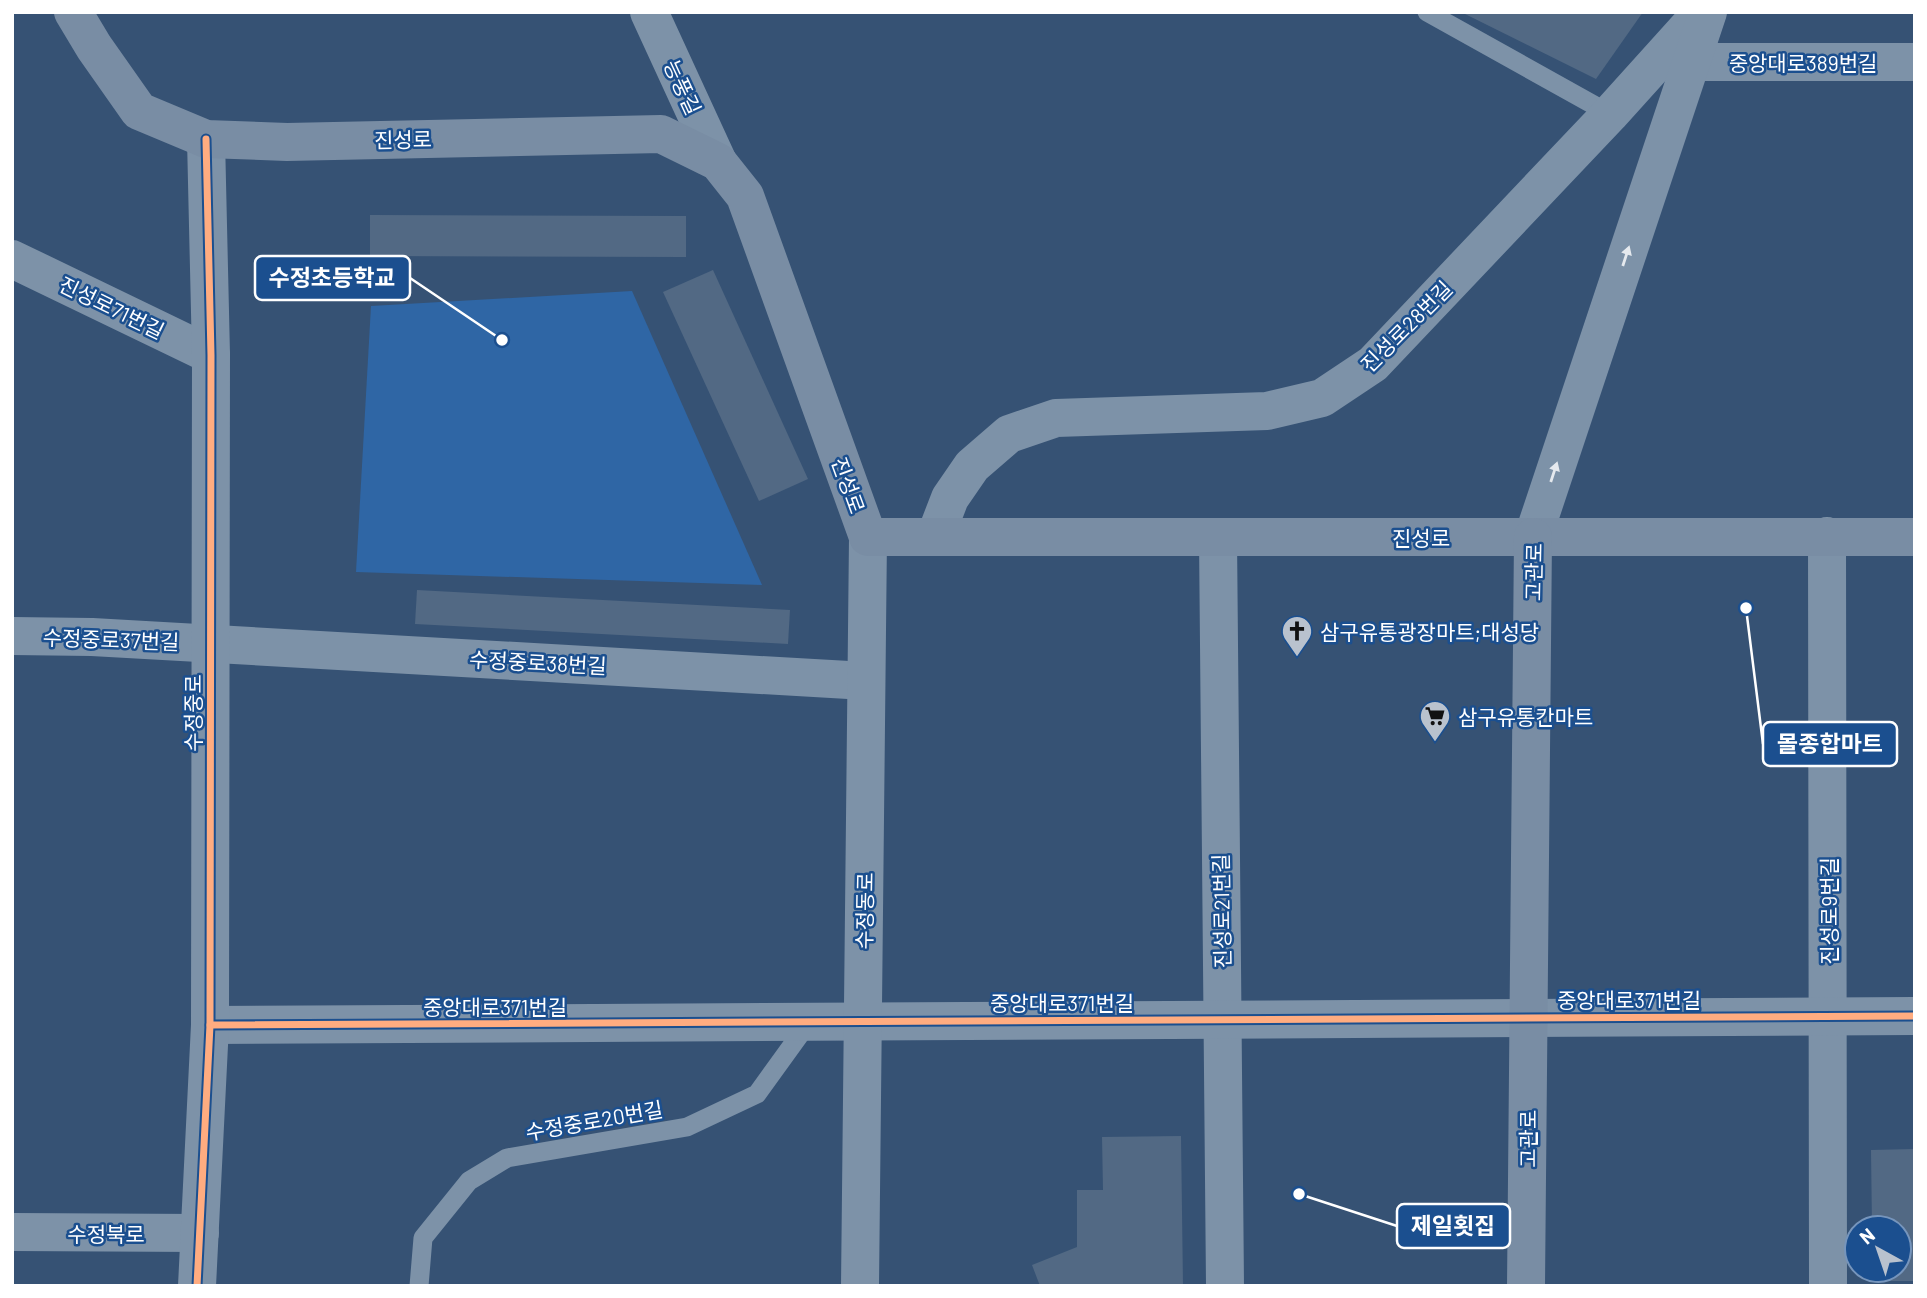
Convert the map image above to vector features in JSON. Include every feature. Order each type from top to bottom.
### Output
[{"type":"main road","name":"진성로","points":[[73,12],[139,111],[206,139],[287,142],[661,134],[718,162],[745,197],[868,537],[1915,537]]},
{"type":"main road","name":"고관로","points":[[1526,1286],[1533,537]]},
{"type":"street","name":"능풍길","points":[[649,12],[718,162]]},
{"type":"street","name":"진성로28번길","points":[[935,537],[950,498],[972,466],[1009,434],[1056,418],[1266,411],[1322,398],[1373,364],[1610,114],[1702,12]]},
{"type":"street","name":"고관로","points":[[1533,537],[1708,12]]},
{"type":"street","name":"중앙대로389번길","points":[[1691,62],[1915,62]]},
{"type":"street","name":"수정중로","points":[[197,1286],[210,1025],[212,355],[206,139]]},
{"type":"street","name":"진성로71번길","points":[[12,259],[212,355]]},
{"type":"street","name":"진성로9번길","points":[[1827,536],[1828,1286]]},
{"type":"street","name":"수정동로","points":[[860,1286],[868,537]]},
{"type":"street","name":"진성로21번길","points":[[1218,537],[1225,1286]]},
{"type":"street","name":"수정중로37번길","points":[[12,636],[210,643]]},
{"type":"street","name":"수정중로38번길","points":[[210,643],[866,681]]},
{"type":"street","name":"중앙대로371번길","points":[[210,1025],[1915,1016]]},
{"type":"street","name":"수정북로","points":[[12,1232],[200,1233]]},
{"type":"lane","points":[[1427,12],[1610,114]]},
{"type":"lane","name":"수정중로20번길","points":[[419,1286],[423,1238],[469,1181],[507,1158],[687,1127],[698,1122],[757,1094],[809,1022]]},
{"type":"shaded area","points":[[632,291],[762,585],[356,572],[371,306]]},
{"type":"building","points":[[1461,12],[1643,12],[1596,79]]},
{"type":"building","points":[[370,215],[686,216],[686,257],[370,256]]},
{"type":"building","points":[[713,270],[808,479],[759,501],[663,292]]},
{"type":"building","points":[[417,590],[790,610],[788,644],[415,624]]},
{"type":"building","points":[[1181,1136],[1183,1286],[1040,1286],[1032,1265],[1077,1247],[1077,1190],[1103,1190],[1102,1137]]},
{"type":"building","points":[[1915,1149],[1915,1281],[1913,1214],[1872,1214],[1871,1150]]},
{"type":"cycle path","points":[[197,1286],[210,1025],[211,355],[206,139]]},
{"type":"cycle path","points":[[210,1025],[1915,1016]]},
{"type":"place","name":"수정초등학교","points":[[502,340]]},
{"type":"place","name":"몰종합마트","points":[[1746,608]]},
{"type":"place","name":"삼구유통광장마트;대성당","points":[[1297,658]]},
{"type":"place","name":"삼구유통칸마트","points":[[1435,743]]},
{"type":"place","name":"제일횟집","points":[[1299,1194]]}]
